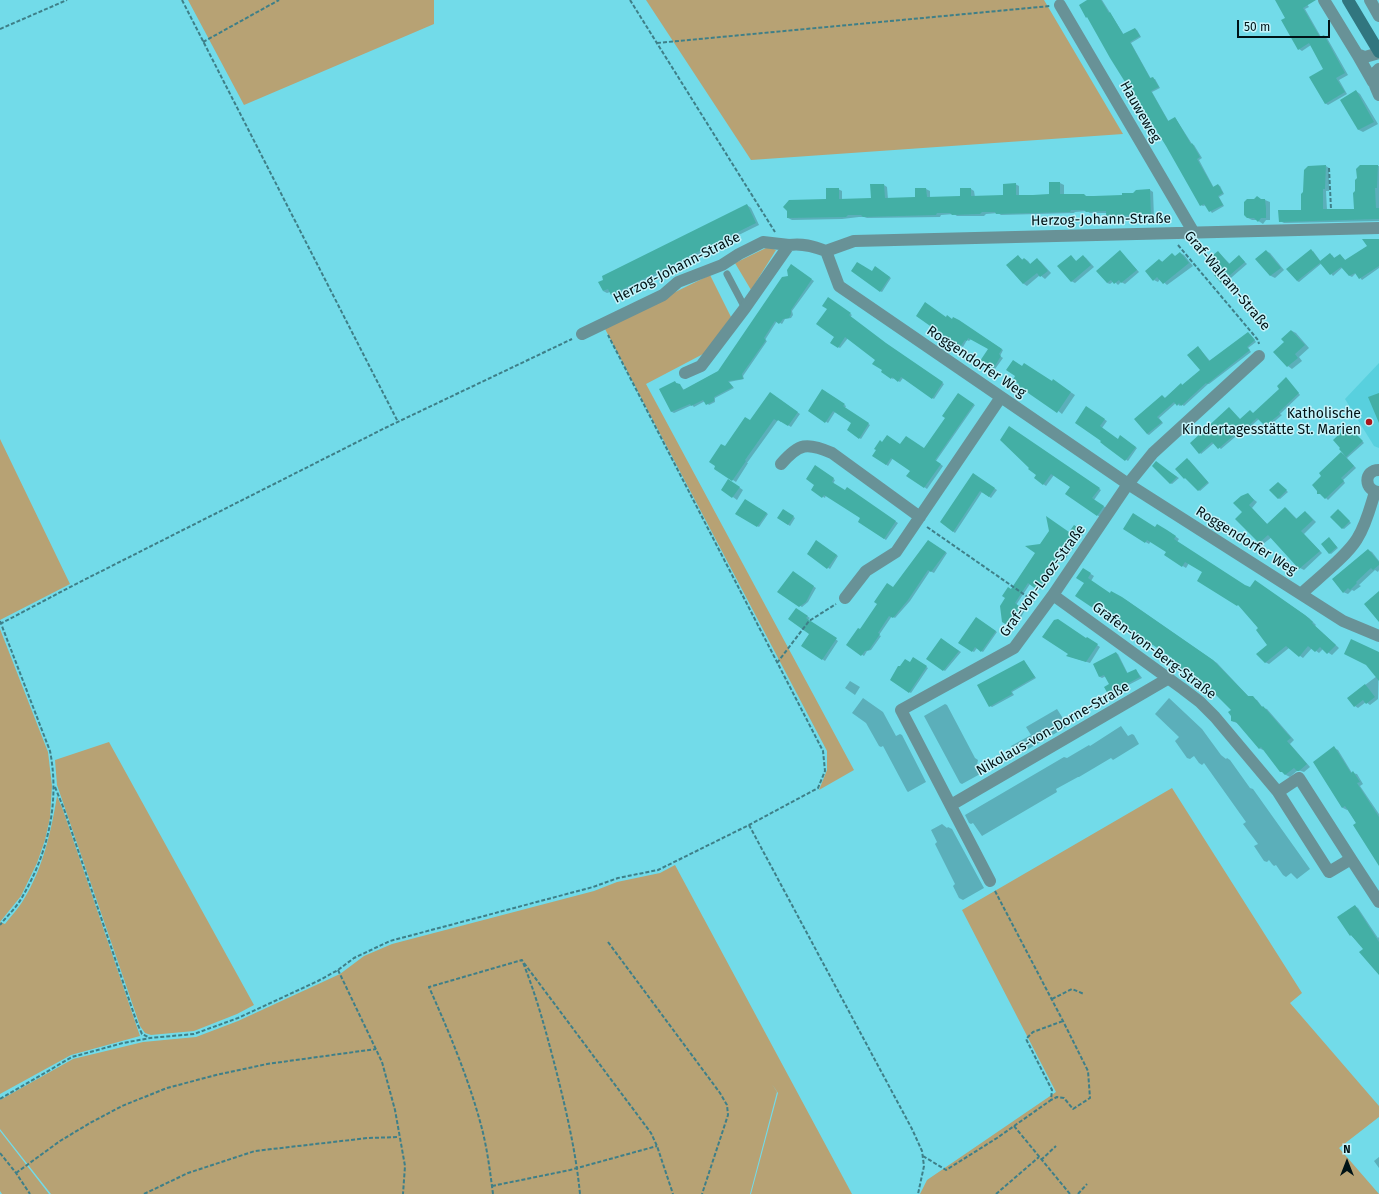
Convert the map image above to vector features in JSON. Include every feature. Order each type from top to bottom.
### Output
[{"type":"main road","points":[[1348,0],[1379,52]]},
{"type":"street","points":[[1324,0],[1358,54],[1379,95]]},
{"type":"street","points":[[1370,0],[1379,16]]},
{"type":"street","name":"Hauweweg","points":[[1060,6],[1194,233]]},
{"type":"street","points":[[1358,54],[1365,57],[1379,52]]},
{"type":"street","points":[[1373,82],[1375,72],[1379,69]]},
{"type":"street","name":"Herzog-Johann-Straße","points":[[826,251],[854,241],[1379,228]]},
{"type":"street","name":"Herzog-Johann-Straße","points":[[582,334],[662,295],[678,282],[722,264],[763,242],[786,245]]},
{"type":"street","points":[[685,374],[701,366],[744,308],[786,245],[800,244],[813,246],[826,251]]},
{"type":"street","name":"Roggendorfer Weg","points":[[826,251],[839,286],[1128,484],[1343,621],[1379,636]]},
{"type":"street","points":[[1128,484],[1153,453],[1259,356]]},
{"type":"street","points":[[845,598],[866,571],[896,552],[1001,397]]},
{"type":"street","points":[[781,464],[791,452],[801,446],[816,446],[832,453],[919,519]]},
{"type":"street","name":"Roggendorfer Weg","points":[[1301,594],[1346,552],[1357,539],[1377,492],[1369,488],[1367,480],[1370,474],[1376,470],[1379,470]]},
{"type":"street","name":"Graf-von-Looz-Straße","points":[[951,805],[901,710],[1014,648],[1044,608],[1128,484]]},
{"type":"street","name":"Grafen-von-Berg-Straße","points":[[1053,595],[1169,678],[1200,702],[1215,717],[1278,792],[1329,872],[1351,859]]},
{"type":"street","name":"Nikolaus-von-Dorne-Straße","points":[[951,805],[1169,678]]},
{"type":"street","points":[[1278,792],[1299,778],[1379,902]]},
{"type":"street","points":[[951,805],[990,881]]},
{"type":"lane","points":[[726,274],[744,308]]},
{"type":"path","points":[[0,29],[67,0]]},
{"type":"path","points":[[182,0],[398,422]]},
{"type":"path","points":[[203,42],[279,0]]},
{"type":"path","points":[[630,0],[786,245]]},
{"type":"path","points":[[657,43],[1060,6]]},
{"type":"path","points":[[1329,168],[1331,210]]},
{"type":"path","name":"Graf-Walram-Straße","points":[[1168,234],[1258,340],[1260,346],[1259,356]]},
{"type":"path","points":[[0,1099],[72,1057],[123,1043],[150,1038],[194,1034],[238,1018],[338,970],[354,958],[390,941],[593,887],[618,878],[658,870],[750,825],[818,788],[825,771],[823,751],[602,323]]},
{"type":"path","points":[[1,624],[398,422],[582,334]]},
{"type":"path","points":[[919,519],[1044,608]]},
{"type":"path","points":[[777,663],[809,621],[845,598]]},
{"type":"path","points":[[0,620],[50,751],[54,786],[52,817],[39,861],[21,900],[0,925]]},
{"type":"path","points":[[54,786],[64,809],[137,1023],[142,1034],[150,1038]]},
{"type":"path","points":[[750,825],[912,1129],[922,1151],[924,1166],[918,1194]]},
{"type":"path","points":[[923,1156],[946,1170],[997,1138],[1057,1096],[1064,1098],[1073,1108],[1090,1098],[1088,1071],[990,881]]},
{"type":"path","points":[[608,942],[720,1093],[727,1105],[728,1114],[702,1194]]},
{"type":"path","points":[[522,960],[651,1133],[657,1146],[673,1194]]},
{"type":"path","points":[[522,960],[533,988],[567,1115],[578,1168],[580,1194]]},
{"type":"path","points":[[493,1194],[481,1125],[468,1082],[455,1045],[430,987],[522,960]]},
{"type":"path","points":[[338,970],[382,1062],[395,1110],[405,1166],[403,1194]]},
{"type":"path","points":[[1052,999],[1072,990],[1084,994]]},
{"type":"path","points":[[1051,1100],[1052,1090],[1026,1039],[1033,1032],[1063,1021]]},
{"type":"path","points":[[16,1173],[54,1145],[90,1123],[122,1106],[167,1088],[216,1075],[268,1064],[376,1049]]},
{"type":"path","points":[[1014,1126],[1070,1194]]},
{"type":"path","points":[[144,1194],[188,1173],[255,1151],[368,1138],[400,1137]]},
{"type":"path","points":[[492,1186],[578,1168],[657,1146]]},
{"type":"path","points":[[1041,1160],[1056,1146]]},
{"type":"path","points":[[0,1153],[30,1194]]},
{"type":"path","points":[[996,1194],[1039,1157]]},
{"type":"path","points":[[1078,1194],[1088,1184]]},
{"type":"shaded area","points":[[188,0],[434,0],[434,24],[244,105]]},
{"type":"shaded area","points":[[646,0],[1044,0],[1123,134],[751,160]]},
{"type":"shaded area","points":[[768,247],[776,250],[751,290],[735,263]]},
{"type":"shaded area","points":[[710,275],[731,317],[705,353],[646,384],[854,770],[819,790],[827,770],[827,751],[604,327]]},
{"type":"shaded area","name":"Katholische Kindertagesstätte St. Marien","points":[[1379,363],[1379,448],[1374,446],[1345,399]]},
{"type":"shaded area","points":[[0,439],[70,584],[0,620]]},
{"type":"shaded area","points":[[0,629],[48,752],[52,786],[50,818],[45,840],[37,863],[21,896],[0,922]]},
{"type":"shaded area","points":[[109,742],[254,1005],[237,1014],[194,1031],[151,1035],[145,1033],[140,1026],[57,785],[55,760]]},
{"type":"shaded area","points":[[1172,788],[1302,993],[1290,1003],[1379,1106],[1379,1117],[1339,1148],[1379,1194],[920,1194],[927,1180],[1056,1092],[962,910]]},
{"type":"shaded area","points":[[57,796],[140,1036],[71,1055],[0,1094],[0,922],[5,924],[31,887],[49,836]]},
{"type":"shaded area","points":[[675,865],[852,1194],[751,1194],[778,1093],[772,1084],[777,1092],[750,1194],[51,1194],[0,1129],[0,1100],[73,1059],[143,1042],[196,1037],[238,1021],[340,974],[364,956],[392,944],[594,891],[617,882],[660,873]]},
{"type":"shaded area","points":[[0,1131],[49,1194],[2,1194],[0,1191]]},
{"type":"building","points":[[1087,0],[1101,0],[1123,34],[1135,28],[1140,36],[1130,42],[1150,78],[1153,77],[1159,87],[1151,91],[1168,121],[1175,117],[1191,144],[1192,143],[1200,157],[1197,159],[1213,187],[1218,184],[1223,193],[1218,196],[1223,205],[1209,212],[1204,204],[1200,206],[1148,117],[1147,118],[1144,113],[1142,115],[1139,111],[1135,98],[1087,17],[1086,18],[1079,5]]},
{"type":"building","points":[[1275,0],[1316,0],[1303,8],[1320,37],[1324,35],[1345,73],[1336,78],[1345,92],[1325,104],[1309,77],[1323,69],[1309,43],[1298,50],[1281,20],[1285,18]]},
{"type":"building","points":[[1356,90],[1374,122],[1358,130],[1340,100]]},
{"type":"building","points":[[1326,165],[1325,189],[1323,189],[1323,209],[1354,209],[1353,193],[1355,191],[1355,180],[1357,178],[1356,169],[1360,165],[1378,165],[1377,188],[1375,188],[1376,208],[1379,208],[1379,219],[1279,222],[1278,210],[1301,210],[1304,170],[1308,166]]},
{"type":"building","points":[[1049,182],[1060,182],[1060,194],[1084,194],[1086,196],[1122,195],[1122,193],[1133,193],[1136,190],[1150,189],[1151,215],[1106,216],[1106,211],[1086,212],[1084,210],[1071,210],[1070,212],[996,214],[995,212],[982,212],[980,214],[952,215],[950,213],[937,213],[936,215],[863,217],[861,215],[848,215],[846,217],[787,218],[787,211],[783,207],[789,200],[826,199],[826,188],[839,188],[839,199],[871,198],[870,184],[884,184],[885,198],[915,197],[915,188],[926,188],[927,197],[960,196],[960,188],[971,188],[971,196],[1003,195],[1003,184],[1016,183],[1016,195],[1033,195],[1049,194]]},
{"type":"building","points":[[1257,196],[1261,199],[1265,199],[1266,208],[1266,218],[1261,218],[1258,222],[1254,218],[1247,218],[1244,215],[1244,202],[1247,199],[1254,199]]},
{"type":"building","points":[[747,204],[756,223],[611,295],[608,289],[603,291],[598,282],[603,280],[602,276]]},
{"type":"building","points":[[1362,239],[1379,239],[1379,266],[1359,279],[1355,273],[1349,276],[1341,267],[1330,275],[1320,263],[1297,281],[1286,269],[1311,249],[1320,261],[1330,253],[1334,258],[1340,254],[1345,260],[1367,246]]},
{"type":"building","points":[[1120,250],[1137,270],[1121,283],[1119,280],[1114,284],[1111,280],[1107,283],[1096,271]]},
{"type":"building","points":[[1266,250],[1281,268],[1270,276],[1255,259]]},
{"type":"building","points":[[1218,251],[1229,264],[1239,255],[1245,262],[1221,283],[1214,275],[1217,272],[1207,260]]},
{"type":"building","points":[[1180,252],[1189,263],[1163,284],[1157,277],[1153,281],[1145,271],[1159,259],[1162,262],[1172,253],[1175,256]]},
{"type":"building","points":[[1018,255],[1022,260],[1024,258],[1030,264],[1037,258],[1048,271],[1040,277],[1037,273],[1023,284],[1006,265]]},
{"type":"building","points":[[1071,255],[1076,261],[1083,255],[1091,265],[1071,282],[1057,266]]},
{"type":"building","points":[[857,262],[872,271],[875,266],[890,277],[880,292],[851,271]]},
{"type":"building","points":[[791,264],[812,279],[791,310],[789,318],[783,319],[779,324],[775,321],[764,338],[766,340],[742,374],[743,379],[728,381],[733,387],[714,397],[714,401],[706,405],[703,400],[691,406],[690,404],[671,412],[659,389],[675,381],[676,383],[680,384],[683,390],[718,371],[782,277],[788,276],[787,270]]},
{"type":"building","points":[[828,297],[851,313],[849,315],[886,343],[943,382],[932,399],[901,377],[898,382],[892,377],[891,379],[881,372],[882,370],[872,364],[875,360],[845,337],[838,348],[830,343],[834,337],[816,324],[827,309],[822,306]]},
{"type":"building","points":[[925,302],[946,317],[947,315],[952,319],[953,317],[959,320],[1002,349],[999,354],[1001,356],[993,369],[980,361],[988,349],[968,338],[967,341],[965,340],[960,347],[916,316]]},
{"type":"building","points":[[1291,330],[1305,345],[1295,354],[1298,358],[1287,367],[1273,352],[1284,342],[1281,339]]},
{"type":"building","points":[[1248,332],[1255,340],[1247,347],[1250,350],[1207,384],[1206,383],[1181,406],[1179,403],[1177,406],[1174,402],[1157,417],[1162,422],[1147,434],[1134,419],[1162,395],[1165,398],[1181,383],[1182,385],[1200,370],[1187,355],[1198,346],[1209,361]]},
{"type":"building","points":[[1013,360],[1022,366],[1024,363],[1052,381],[1053,379],[1071,392],[1057,413],[1018,386],[1019,384],[1013,380],[1015,376],[1006,370]]},
{"type":"building","points":[[1286,377],[1299,393],[1279,412],[1280,414],[1265,426],[1257,418],[1241,433],[1239,431],[1218,449],[1212,442],[1199,454],[1190,443],[1229,407],[1240,419],[1250,410],[1253,413],[1279,389],[1277,386]]},
{"type":"building","points":[[822,389],[845,404],[843,406],[869,423],[859,439],[847,430],[851,423],[833,411],[825,423],[808,411]]},
{"type":"building","points":[[770,392],[798,412],[788,426],[774,419],[732,481],[714,469],[715,466],[709,462],[721,444],[725,446],[745,417],[750,420]]},
{"type":"building","points":[[958,393],[974,404],[935,460],[941,464],[924,488],[906,476],[910,471],[891,458],[886,465],[872,456],[876,450],[874,449],[880,440],[882,442],[887,435],[900,444],[906,436],[924,448],[945,418],[942,416]]},
{"type":"building","points":[[1379,393],[1379,423],[1368,397]]},
{"type":"building","points":[[1086,406],[1105,419],[1100,426],[1118,439],[1120,435],[1136,447],[1125,461],[1100,442],[1101,441],[1075,423]]},
{"type":"building","points":[[1009,426],[1100,488],[1092,498],[1104,506],[1097,516],[1065,494],[1070,487],[1051,474],[1043,485],[1034,478],[1036,475],[1028,469],[1029,468],[1000,440]]},
{"type":"building","points":[[1348,426],[1363,441],[1346,457],[1333,440]]},
{"type":"building","points":[[1341,452],[1354,466],[1341,478],[1344,481],[1325,499],[1320,494],[1317,494],[1317,491],[1312,485],[1321,476],[1319,473]]},
{"type":"building","points":[[1187,458],[1208,482],[1198,491],[1175,469]]},
{"type":"building","points":[[1156,461],[1177,477],[1170,484],[1152,466]]},
{"type":"building","points":[[815,465],[834,478],[832,482],[845,490],[847,487],[896,521],[884,539],[858,522],[860,518],[824,495],[822,498],[811,490],[814,485],[806,479]]},
{"type":"building","points":[[973,473],[995,488],[989,497],[980,491],[953,532],[940,522]]},
{"type":"building","points":[[728,479],[740,487],[732,498],[721,490]]},
{"type":"building","points":[[1278,482],[1287,490],[1278,499],[1269,490]]},
{"type":"building","points":[[1248,493],[1254,500],[1249,505],[1267,524],[1285,507],[1296,519],[1305,511],[1313,520],[1301,531],[1320,551],[1299,569],[1268,535],[1259,543],[1235,519],[1242,512],[1233,503],[1241,496]]},
{"type":"building","points":[[745,499],[767,513],[757,527],[735,514]]},
{"type":"building","points":[[783,509],[794,516],[788,525],[777,518]]},
{"type":"building","points":[[1338,509],[1350,521],[1342,529],[1330,517]]},
{"type":"building","points":[[1133,513],[1155,527],[1157,524],[1167,530],[1176,536],[1174,539],[1245,585],[1250,587],[1255,580],[1305,615],[1336,645],[1327,654],[1320,647],[1315,652],[1308,646],[1299,657],[1286,646],[1265,663],[1256,654],[1267,645],[1256,630],[1258,628],[1238,605],[1237,606],[1197,581],[1202,572],[1185,562],[1182,567],[1164,555],[1166,552],[1147,540],[1145,543],[1123,529]]},
{"type":"building","points":[[1046,516],[1069,532],[1074,525],[1083,531],[1062,561],[1061,560],[1059,563],[1057,561],[1037,590],[1028,583],[1015,603],[1023,609],[1021,614],[1013,624],[1007,625],[1002,622],[1000,606],[1005,598],[1002,596],[1008,587],[1011,589],[1035,553],[1025,546],[1040,544],[1049,531]]},
{"type":"building","points":[[1329,537],[1337,547],[1329,554],[1321,544]]},
{"type":"building","points":[[816,540],[837,555],[827,569],[807,554]]},
{"type":"building","points":[[928,540],[946,552],[931,572],[928,570],[908,600],[893,618],[889,616],[878,633],[880,634],[869,650],[865,651],[861,656],[846,645],[858,628],[860,629],[877,604],[874,602],[887,583],[893,587]]},
{"type":"building","points":[[1368,549],[1379,562],[1379,565],[1373,570],[1371,568],[1350,590],[1348,588],[1343,593],[1332,579]]},
{"type":"building","points":[[1083,568],[1091,573],[1088,578],[1110,593],[1111,591],[1122,597],[1213,660],[1248,696],[1253,696],[1262,707],[1263,706],[1291,738],[1287,741],[1307,764],[1299,771],[1294,768],[1285,775],[1280,772],[1261,747],[1259,749],[1236,722],[1231,721],[1231,716],[1228,712],[1231,710],[1204,683],[1202,685],[1170,661],[1172,658],[1131,630],[1130,632],[1124,629],[1075,596],[1084,583],[1076,578]]},
{"type":"building","points":[[793,571],[814,586],[806,602],[799,607],[777,592]]},
{"type":"building","points":[[1379,591],[1379,622],[1364,604]]},
{"type":"building","points":[[796,608],[808,616],[806,618],[837,638],[822,660],[801,646],[809,634],[788,619]]},
{"type":"building","points":[[976,617],[996,631],[981,652],[975,647],[972,652],[958,643]]},
{"type":"building","points":[[1058,619],[1086,638],[1087,637],[1098,644],[1086,662],[1066,656],[1068,654],[1042,637],[1054,620]]},
{"type":"building","points":[[941,638],[959,651],[943,671],[926,659]]},
{"type":"building","points":[[1351,639],[1379,652],[1379,681],[1366,665],[1344,654]]},
{"type":"building","points":[[1116,652],[1127,673],[1136,669],[1140,677],[1108,694],[1104,687],[1109,684],[1104,675],[1099,677],[1093,664]]},
{"type":"building","points":[[913,657],[927,666],[909,693],[890,680],[898,666],[900,666],[905,659],[910,662]]},
{"type":"building","points":[[1024,660],[1035,677],[1011,691],[1012,694],[989,707],[977,685]]},
{"type":"building","points":[[1365,684],[1375,697],[1366,704],[1363,700],[1354,707],[1347,698]]},
{"type":"building","points":[[1334,746],[1351,773],[1353,771],[1360,782],[1357,783],[1379,817],[1379,866],[1353,825],[1356,823],[1345,806],[1342,808],[1313,762]]},
{"type":"building","points":[[1355,905],[1379,942],[1379,975],[1359,952],[1363,949],[1351,935],[1350,936],[1337,917]]},
{"type":"place","name":"Katholische Kindertagesstätte St. Marien","points":[[1369,422]]}]
